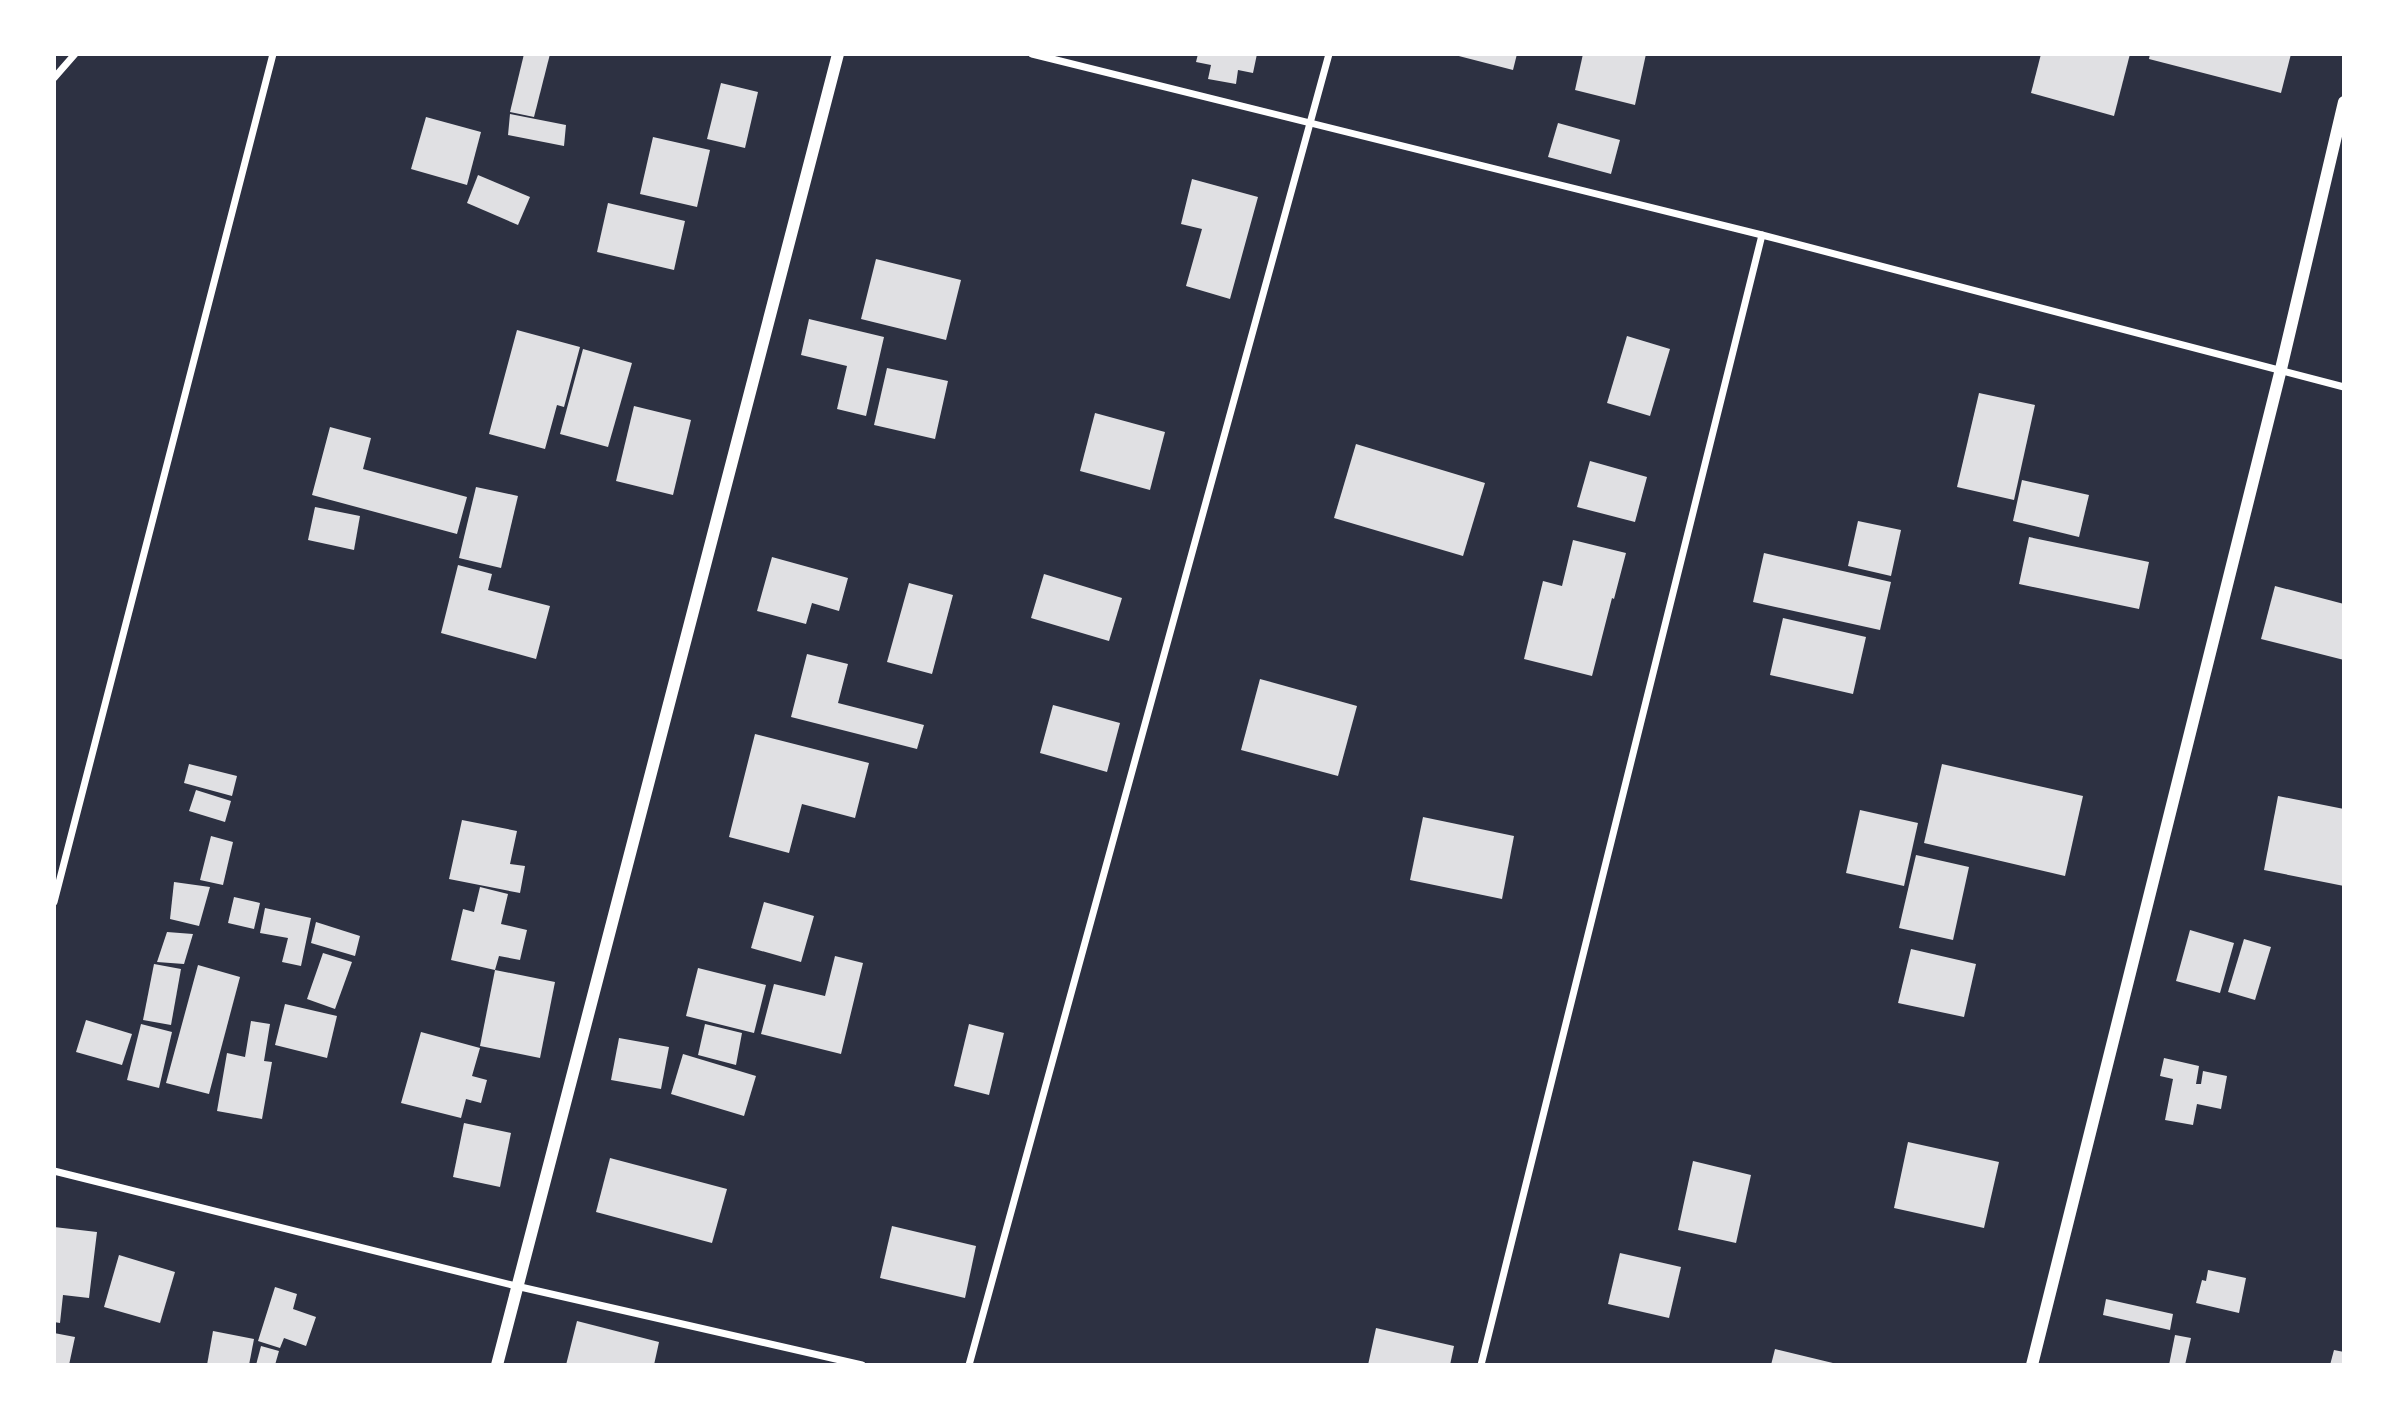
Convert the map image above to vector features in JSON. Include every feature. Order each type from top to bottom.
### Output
[{"type":"street","points":[[54,78],[75,54]]},
{"type":"street","points":[[54,902],[273,54]]},
{"type":"street","points":[[497,1365],[838,54]]},
{"type":"street","points":[[1032,54],[1762,235],[2344,387]]},
{"type":"street","points":[[969,1365],[1329,54]]},
{"type":"street","points":[[2032,1365],[2281,369],[2344,102]]},
{"type":"street","points":[[1481,1365],[1762,235]]},
{"type":"street","points":[[54,1171],[516,1286],[862,1365]]},
{"type":"building","points":[[524,54],[550,54],[534,117],[510,112]]},
{"type":"building","points":[[1198,54],[1257,54],[1253,73],[1238,70],[1236,84],[1208,79],[1211,65],[1196,62]]},
{"type":"building","points":[[1451,54],[1517,54],[1513,70]]},
{"type":"building","points":[[1583,54],[1646,54],[1635,105],[1575,90]]},
{"type":"building","points":[[2041,54],[2130,54],[2114,116],[2031,93]]},
{"type":"building","points":[[2150,54],[2291,54],[2281,93],[2149,59]]},
{"type":"building","points":[[721,83],[758,92],[745,148],[707,139]]},
{"type":"building","points":[[510,114],[566,125],[564,146],[508,135]]},
{"type":"building","points":[[426,117],[481,132],[467,185],[411,169]]},
{"type":"building","points":[[1558,123],[1620,140],[1611,174],[1548,157]]},
{"type":"building","points":[[653,137],[710,150],[697,207],[640,194]]},
{"type":"building","points":[[478,175],[530,197],[518,225],[467,203]]},
{"type":"building","points":[[1192,179],[1258,197],[1230,299],[1186,286],[1202,229],[1181,224]]},
{"type":"building","points":[[608,203],[685,221],[674,270],[597,252]]},
{"type":"building","points":[[876,259],[961,280],[946,340],[861,319]]},
{"type":"building","points":[[809,319],[884,337],[866,416],[837,409],[847,366],[801,355]]},
{"type":"building","points":[[517,330],[580,347],[564,407],[557,405],[545,449],[489,434]]},
{"type":"building","points":[[1627,336],[1670,349],[1650,416],[1607,403]]},
{"type":"building","points":[[583,349],[632,363],[608,447],[560,434]]},
{"type":"building","points":[[887,368],[948,381],[935,439],[874,425]]},
{"type":"building","points":[[1979,393],[2035,405],[2014,500],[1957,487]]},
{"type":"building","points":[[634,406],[691,420],[673,495],[616,481]]},
{"type":"building","points":[[1095,413],[1165,432],[1150,490],[1080,471]]},
{"type":"building","points":[[330,427],[371,438],[363,469],[467,497],[457,534],[312,495]]},
{"type":"building","points":[[1356,444],[1485,483],[1463,556],[1334,518]]},
{"type":"building","points":[[1590,461],[1647,477],[1635,522],[1577,507]]},
{"type":"building","points":[[2022,480],[2089,495],[2079,537],[2013,521]]},
{"type":"building","points":[[476,487],[518,496],[501,568],[459,558]]},
{"type":"building","points":[[315,507],[360,516],[354,550],[308,540]]},
{"type":"building","points":[[1858,521],[1901,530],[1891,576],[1848,566]]},
{"type":"building","points":[[2029,537],[2149,562],[2139,609],[2019,584]]},
{"type":"building","points":[[1573,540],[1626,553],[1592,676],[1524,659],[1543,581],[1562,586]]},
{"type":"building","points":[[1764,553],[1891,582],[1880,630],[1753,602]]},
{"type":"building","points":[[772,557],[848,578],[839,611],[812,603],[806,624],[757,611]]},
{"type":"building","points":[[458,565],[492,574],[488,590],[550,606],[536,659],[441,633]]},
{"type":"building","points":[[1044,574],[1122,598],[1109,641],[1031,618]]},
{"type":"building","points":[[909,583],[953,595],[932,674],[887,662]]},
{"type":"building","points":[[2275,586],[2344,604],[2344,660],[2261,639]]},
{"type":"building","points":[[1783,618],[1866,637],[1853,694],[1770,675]]},
{"type":"building","points":[[807,654],[848,664],[838,703],[924,725],[917,749],[791,717]]},
{"type":"building","points":[[1260,679],[1357,706],[1338,776],[1241,750]]},
{"type":"building","points":[[1053,705],[1120,723],[1107,772],[1040,753]]},
{"type":"building","points":[[755,734],[869,763],[855,818],[802,804],[789,853],[729,837]]},
{"type":"building","points":[[189,764],[237,776],[232,796],[184,783]]},
{"type":"building","points":[[1942,764],[2083,796],[2065,876],[1924,843]]},
{"type":"building","points":[[196,790],[231,801],[225,822],[189,811]]},
{"type":"building","points":[[2278,796],[2344,809],[2344,886],[2264,870]]},
{"type":"building","points":[[1860,810],[1918,823],[1904,886],[1846,873]]},
{"type":"building","points":[[1423,817],[1514,836],[1502,899],[1410,880]]},
{"type":"building","points":[[462,820],[517,831],[510,864],[525,866],[520,893],[449,879]]},
{"type":"building","points":[[211,836],[233,842],[223,885],[200,880]]},
{"type":"building","points":[[1916,855],[1969,867],[1953,940],[1899,928]]},
{"type":"building","points":[[174,882],[210,887],[199,926],[170,919]]},
{"type":"building","points":[[480,887],[508,894],[501,924],[527,930],[520,960],[499,956],[495,970],[451,960],[463,909],[474,912]]},
{"type":"building","points":[[234,897],[260,903],[254,929],[228,923]]},
{"type":"building","points":[[764,902],[814,916],[801,962],[751,948]]},
{"type":"building","points":[[265,908],[311,918],[301,966],[282,962],[288,938],[260,933]]},
{"type":"building","points":[[316,922],[360,936],[355,956],[311,943]]},
{"type":"building","points":[[2190,930],[2234,943],[2220,993],[2176,981]]},
{"type":"building","points":[[167,932],[193,934],[184,964],[157,962]]},
{"type":"building","points":[[2244,939],[2271,947],[2255,1000],[2228,992]]},
{"type":"building","points":[[1911,949],[1976,964],[1964,1017],[1898,1003]]},
{"type":"building","points":[[323,953],[352,962],[335,1009],[307,999]]},
{"type":"building","points":[[835,956],[863,963],[841,1054],[761,1034],[774,984],[825,996]]},
{"type":"building","points":[[154,964],[181,969],[171,1025],[143,1020]]},
{"type":"building","points":[[198,965],[240,977],[209,1094],[166,1083]]},
{"type":"building","points":[[698,968],[766,985],[754,1033],[686,1016]]},
{"type":"building","points":[[495,970],[555,982],[540,1058],[480,1046]]},
{"type":"building","points":[[285,1004],[337,1016],[327,1058],[275,1045]]},
{"type":"building","points":[[86,1020],[132,1034],[122,1065],[76,1052]]},
{"type":"building","points":[[251,1021],[270,1024],[264,1061],[272,1062],[262,1119],[217,1111],[227,1053],[245,1057]]},
{"type":"building","points":[[141,1024],[172,1032],[159,1088],[127,1080]]},
{"type":"building","points":[[705,1024],[742,1033],[736,1065],[698,1055]]},
{"type":"building","points":[[969,1024],[1004,1033],[989,1095],[954,1086]]},
{"type":"building","points":[[421,1032],[480,1048],[472,1076],[487,1080],[481,1103],[466,1099],[461,1118],[401,1103]]},
{"type":"building","points":[[619,1038],[669,1047],[661,1089],[611,1080]]},
{"type":"building","points":[[683,1054],[756,1076],[744,1116],[671,1094]]},
{"type":"building","points":[[2164,1058],[2199,1066],[2196,1084],[2201,1084],[2203,1071],[2227,1076],[2221,1109],[2197,1104],[2193,1125],[2165,1120],[2173,1079],[2160,1076]]},
{"type":"building","points":[[464,1123],[511,1133],[500,1187],[453,1177]]},
{"type":"building","points":[[1908,1142],[1999,1162],[1984,1228],[1894,1208]]},
{"type":"building","points":[[610,1158],[727,1189],[712,1243],[596,1212]]},
{"type":"building","points":[[1693,1161],[1751,1175],[1736,1243],[1678,1230]]},
{"type":"building","points":[[892,1226],[976,1246],[965,1298],[880,1278]]},
{"type":"building","points":[[54,1227],[97,1232],[89,1298],[63,1295],[60,1323],[54,1322]]},
{"type":"building","points":[[1620,1253],[1681,1267],[1669,1318],[1608,1304]]},
{"type":"building","points":[[119,1255],[175,1272],[160,1323],[104,1307]]},
{"type":"building","points":[[2208,1270],[2246,1278],[2239,1313],[2196,1303],[2202,1280],[2206,1281]]},
{"type":"building","points":[[275,1287],[297,1294],[293,1309],[316,1317],[306,1346],[284,1338],[280,1348],[258,1341]]},
{"type":"building","points":[[2106,1299],[2173,1314],[2170,1330],[2103,1315]]},
{"type":"building","points":[[577,1321],[659,1342],[654,1365],[566,1365]]},
{"type":"building","points":[[1376,1328],[1454,1346],[1450,1365],[1368,1365]]},
{"type":"building","points":[[213,1331],[254,1339],[249,1365],[207,1365]]},
{"type":"building","points":[[54,1333],[75,1337],[69,1365],[54,1365]]},
{"type":"building","points":[[2175,1335],[2191,1338],[2185,1365],[2169,1365]]},
{"type":"building","points":[[261,1346],[279,1351],[275,1365],[256,1365]]},
{"type":"building","points":[[1775,1349],[1837,1364],[1837,1365],[1771,1365]]},
{"type":"building","points":[[2334,1350],[2344,1352],[2344,1365],[2330,1365]]}]
